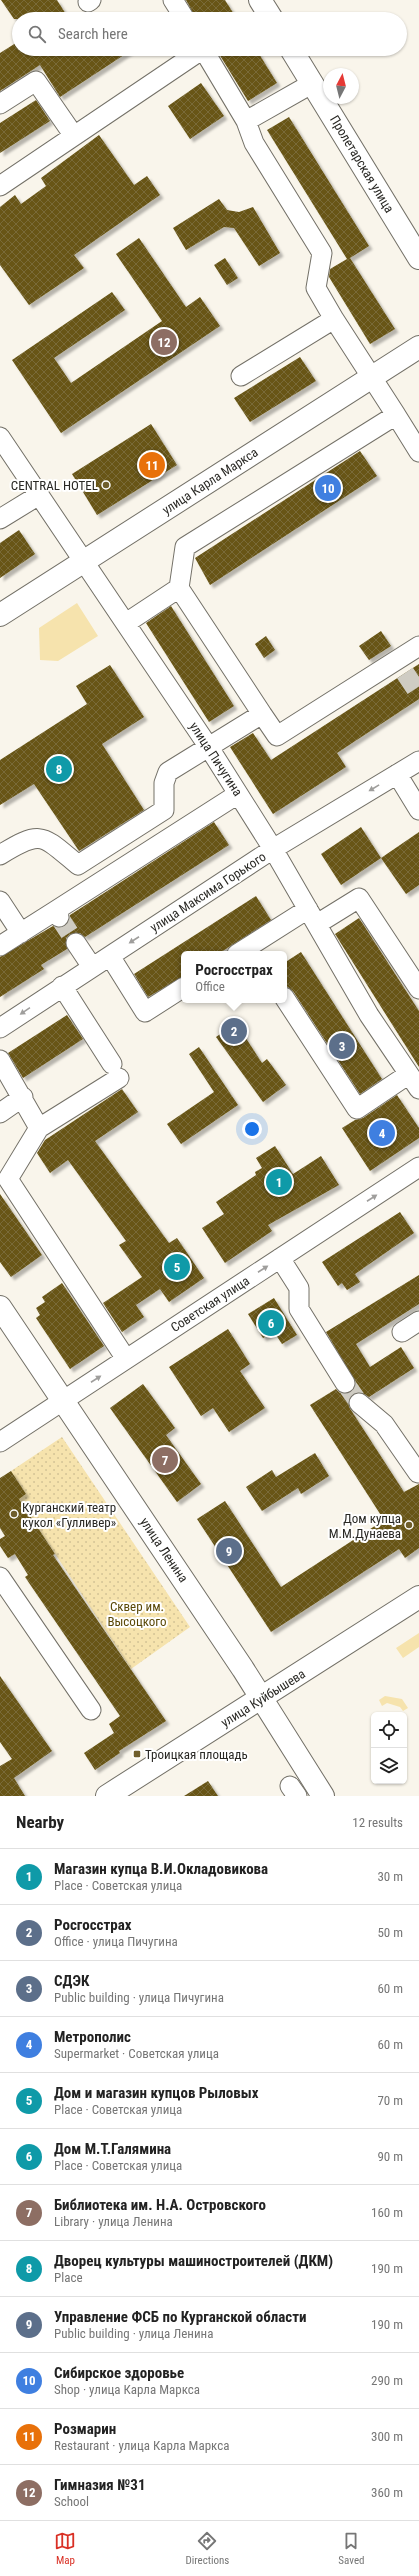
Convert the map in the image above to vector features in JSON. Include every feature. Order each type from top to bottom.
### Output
[{"type":"main road","points":[[260,0],[268,12]]},
{"type":"main road","name":"Пролетарская улица","points":[[296,56],[419,258]]},
{"type":"main road","name":"улица Карла Маркса","points":[[0,615],[419,347]]},
{"type":"main road","name":"улица Ленина","points":[[0,1307],[64,1400],[263,1699],[323,1796]]},
{"type":"main road","name":"улица Куйбышева","points":[[107,1796],[263,1699],[419,1598]]},
{"type":"street","points":[[173,0],[181,12]]},
{"type":"street","points":[[0,186],[193,56]]},
{"type":"street","points":[[207,56],[246,121],[254,143],[322,253],[316,288],[334,319],[419,452]]},
{"type":"street","points":[[0,104],[36,81],[74,136]]},
{"type":"street","points":[[246,121],[313,83]]},
{"type":"street","points":[[241,376],[334,319]]},
{"type":"street","points":[[396,415],[185,547],[179,588],[277,736],[401,667],[419,646]]},
{"type":"street","name":"улица Пичугина","points":[[0,437],[208,746],[273,849],[369,1015],[416,1084]]},
{"type":"street","points":[[0,519],[39,494]]},
{"type":"street","points":[[126,623],[179,588]]},
{"type":"street","points":[[0,855],[25,840],[39,837],[52,843],[78,865],[164,810],[164,783],[168,772],[262,714]]},
{"type":"street","name":"улица Максима Горького","points":[[0,1028],[273,849],[419,761]]},
{"type":"street","points":[[397,774],[419,810]]},
{"type":"street","points":[[0,946],[57,914],[238,794]]},
{"type":"street","points":[[248,951],[312,917],[360,898],[419,989]]},
{"type":"street","points":[[0,901],[21,933]]},
{"type":"street","points":[[76,943],[92,967]]},
{"type":"street","points":[[110,956],[145,1012],[181,989]]},
{"type":"street","points":[[62,986],[115,1071],[39,1128],[8,1179],[126,1359]]},
{"type":"street","points":[[287,1002],[357,1109],[416,1084]]},
{"type":"street","points":[[0,1060],[23,1097],[39,1128]]},
{"type":"street","points":[[0,1113],[23,1097]]},
{"type":"street","name":"Советская улица","points":[[0,1442],[419,1167]]},
{"type":"street","points":[[280,1258],[299,1288],[299,1309],[345,1383]]},
{"type":"street","points":[[402,1332],[419,1321]]},
{"type":"street","points":[[359,1403],[384,1424],[418,1473]]},
{"type":"street","points":[[0,1578],[91,1710]]},
{"type":"green space","points":[[77,603],[98,636],[58,661],[40,660],[39,628]]},
{"type":"green space","name":"Сквер им. Высоцкого","points":[[62,1437],[190,1627],[131,1669],[19,1499],[26,1494],[11,1471]]},
{"type":"green space","points":[[419,1633],[419,1647],[403,1658],[396,1648]]},
{"type":"green space","points":[[385,1696],[402,1699],[408,1708],[403,1711],[400,1707],[387,1703],[382,1706],[379,1700]]},
{"type":"building","points":[[1,0],[57,0],[65,12],[12,12],[12,16]]},
{"type":"building","points":[[186,0],[225,0],[233,12],[192,12]]},
{"type":"building","points":[[12,45],[12,56],[122,56],[60,97],[40,65],[0,91],[0,53]]},
{"type":"building","points":[[220,56],[260,56],[277,83],[248,101]]},
{"type":"building","points":[[201,83],[224,116],[190,139],[168,106]]},
{"type":"building","points":[[36,100],[50,121],[0,153],[0,123]]},
{"type":"building","points":[[289,117],[369,246],[350,258],[395,329],[370,344],[329,277],[330,269],[347,259],[267,130]]},
{"type":"building","points":[[99,135],[134,185],[147,176],[160,195],[74,255],[84,268],[29,305],[0,265],[0,207],[15,195],[21,204],[46,186],[41,178]]},
{"type":"building","points":[[219,199],[227,210],[239,212],[253,207],[280,253],[259,266],[234,228],[224,227],[186,250],[173,228]]},
{"type":"building","points":[[139,238],[186,307],[200,297],[220,326],[61,433],[12,360],[112,292],[125,310],[54,358],[71,383],[162,321],[116,254]]},
{"type":"building","points":[[225,258],[238,278],[227,285],[214,265]]},
{"type":"building","points":[[300,357],[316,381],[250,422],[234,398]]},
{"type":"building","points":[[151,424],[177,465],[97,515],[72,474]]},
{"type":"building","points":[[360,451],[377,476],[210,585],[195,558]]},
{"type":"building","points":[[19,530],[35,554],[0,578],[0,543]]},
{"type":"building","points":[[171,606],[234,706],[209,722],[146,623]]},
{"type":"building","points":[[381,631],[391,646],[369,660],[359,646]]},
{"type":"building","points":[[266,636],[275,650],[264,658],[255,644]]},
{"type":"building","points":[[419,664],[419,699],[337,753],[346,767],[273,814],[230,747],[253,733],[271,760]]},
{"type":"building","points":[[110,665],[144,717],[102,744],[144,810],[79,851],[34,784],[0,805],[0,760],[87,704],[76,686]]},
{"type":"building","points":[[214,822],[229,845],[85,937],[80,933],[70,934],[66,938],[67,949],[41,965],[44,969],[0,997],[0,957],[53,926],[59,928],[65,926],[69,922],[70,915]]},
{"type":"building","points":[[361,827],[381,858],[341,885],[321,854]]},
{"type":"building","points":[[419,832],[419,885],[406,894],[381,858]]},
{"type":"building","points":[[256,896],[271,920],[223,951],[181,951],[181,978],[148,997],[134,974]]},
{"type":"building","points":[[359,918],[419,1011],[419,1067],[335,934]]},
{"type":"building","points":[[301,952],[382,1079],[360,1094],[293,991],[287,986],[287,961]]},
{"type":"building","points":[[67,1015],[83,1039],[23,1078],[8,1053]]},
{"type":"building","points":[[236,1023],[262,1063],[267,1059],[286,1085],[263,1102],[216,1037]]},
{"type":"building","points":[[199,1047],[238,1105],[181,1144],[167,1124],[214,1092],[189,1054]]},
{"type":"building","points":[[122,1089],[138,1112],[95,1141],[169,1243],[177,1238],[204,1278],[169,1302],[160,1289],[136,1305],[144,1317],[122,1332],[103,1303],[142,1277],[119,1245],[126,1241],[68,1160],[50,1173],[37,1153],[45,1140]]},
{"type":"building","points":[[397,1095],[419,1128],[419,1138],[370,1171],[342,1128],[355,1120],[363,1118]]},
{"type":"building","points":[[275,1146],[293,1174],[321,1156],[339,1185],[268,1225],[272,1231],[225,1263],[202,1228],[224,1214],[216,1202],[256,1175],[255,1172],[262,1168],[256,1158]]},
{"type":"building","points":[[0,1194],[42,1255],[11,1277],[0,1262]]},
{"type":"building","points":[[400,1212],[414,1233],[355,1274],[360,1282],[347,1290],[342,1283],[338,1286],[322,1262]]},
{"type":"building","points":[[419,1275],[419,1304],[356,1344],[370,1367],[401,1347],[414,1368],[369,1397],[361,1392],[356,1393],[348,1401],[349,1407],[404,1492],[419,1484],[419,1548],[405,1558],[399,1549],[271,1632],[197,1519],[225,1501],[281,1587],[384,1520],[310,1405],[336,1389],[340,1393],[350,1392],[356,1383],[326,1332]]},
{"type":"building","points":[[62,1283],[104,1346],[70,1369],[36,1318],[40,1315],[36,1308],[45,1302],[42,1297]]},
{"type":"building","points":[[274,1298],[297,1335],[282,1344],[274,1332],[263,1338],[248,1314]]},
{"type":"building","points":[[228,1329],[250,1364],[240,1371],[265,1408],[229,1432],[213,1408],[201,1416],[169,1367]]},
{"type":"building","points":[[143,1384],[175,1428],[166,1435],[201,1484],[177,1502],[110,1408]]},
{"type":"building","points":[[315,1453],[329,1476],[301,1494],[298,1488],[262,1511],[246,1487],[272,1470],[276,1477]]},
{"type":"building","points":[[11,1471],[26,1494],[19,1499],[55,1554],[53,1555],[166,1721],[119,1751],[120,1753],[95,1770],[84,1753],[114,1733],[109,1724],[120,1716],[25,1577],[28,1575],[15,1554],[8,1558],[0,1546],[0,1539],[5,1536],[0,1528],[0,1478]]},
{"type":"building","points":[[0,1676],[52,1751],[14,1778],[25,1796],[0,1796],[0,1766],[12,1759],[0,1742]]},
{"type":"building","points":[[208,1781],[218,1796],[184,1796]]},
{"type":"tunnel","points":[[405,673],[419,694]]},
{"type":"tunnel","points":[[59,917],[76,943]]},
{"type":"tunnel","points":[[345,1383],[359,1403]]},
{"type":"place","name":"Гимназия №31","points":[[164,342]]},
{"type":"place","name":"Розмарин","points":[[152,465]]},
{"type":"place","name":"СENTRAL HOTEL","points":[[106,485]]},
{"type":"place","name":"Сибирское здоровье","points":[[328,488]]},
{"type":"place","name":"Дворец культуры машиностроителей (ДКМ)","points":[[59,769]]},
{"type":"place","name":"Росгосстрах","points":[[234,1031]]},
{"type":"place","name":"СДЭК","points":[[342,1046]]},
{"type":"place","name":"Метрополис","points":[[382,1133]]},
{"type":"place","name":"Магазин купца В.И.Окладовикова","points":[[279,1182]]},
{"type":"place","name":"Дом и магазин купцов Рыловых","points":[[177,1267]]},
{"type":"place","name":"Дом М.Т.Галямина","points":[[271,1323]]},
{"type":"place","name":"Библиотека им. Н.А. Островского","points":[[165,1460]]},
{"type":"place","name":"Курганский театр кукол «Гулливер»","points":[[14,1514]]},
{"type":"place","name":"Дом купца М.М.Дунаева","points":[[409,1525]]},
{"type":"place","name":"Управление ФСБ по Курганской области","points":[[229,1551]]},
{"type":"place","name":"Троицкая площадь","points":[[137,1754]]}]
